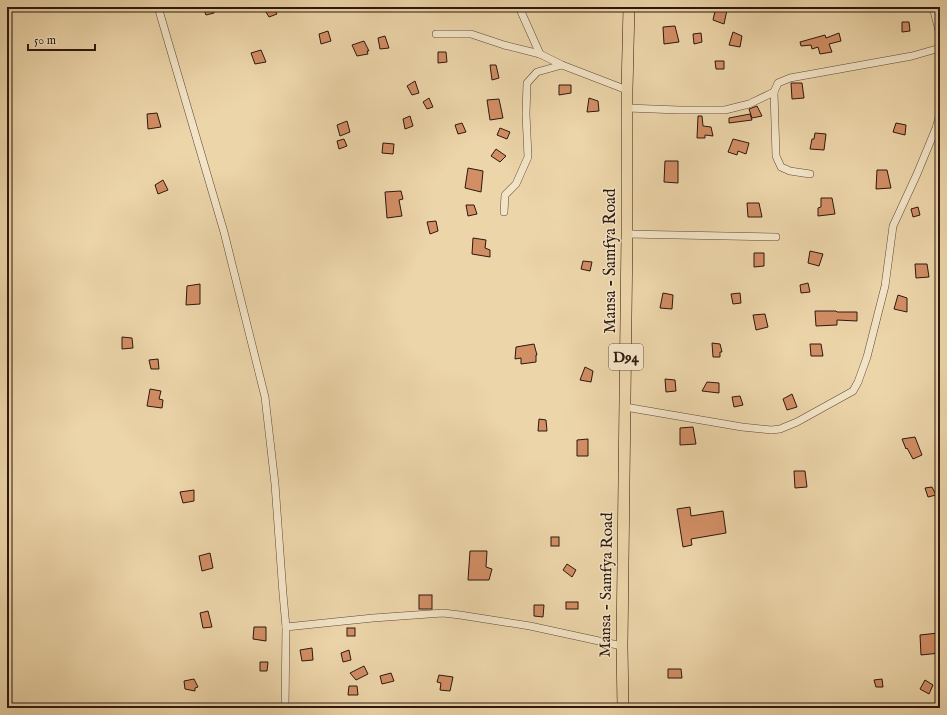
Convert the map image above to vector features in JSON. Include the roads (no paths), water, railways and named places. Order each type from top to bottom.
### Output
[{"type":"main road","name":"Mansa - Samfya Road","points":[[623,708],[622,646],[629,7]]},
{"type":"street","points":[[158,7],[224,232],[265,397],[275,484],[286,627],[285,708]]},
{"type":"street","points":[[519,7],[540,54]]},
{"type":"street","points":[[933,7],[940,35]]},
{"type":"street","points":[[436,34],[471,34],[504,45],[540,54],[562,65],[627,90]]},
{"type":"street","points":[[810,174],[790,171],[781,167],[776,156],[774,92],[778,83],[790,78],[912,56],[940,48]]},
{"type":"street","points":[[504,212],[505,195],[516,184],[528,157],[526,114],[527,83],[536,72],[562,65]]},
{"type":"street","points":[[627,108],[725,110],[749,104],[774,92]]},
{"type":"street","points":[[625,407],[742,427],[771,430],[780,429],[797,422],[852,391],[858,382],[867,358],[885,286],[893,226],[917,174],[936,128],[940,114]]},
{"type":"street","points":[[627,234],[776,237]]},
{"type":"street","points":[[286,627],[373,618],[443,613],[530,626],[622,646]]}]
